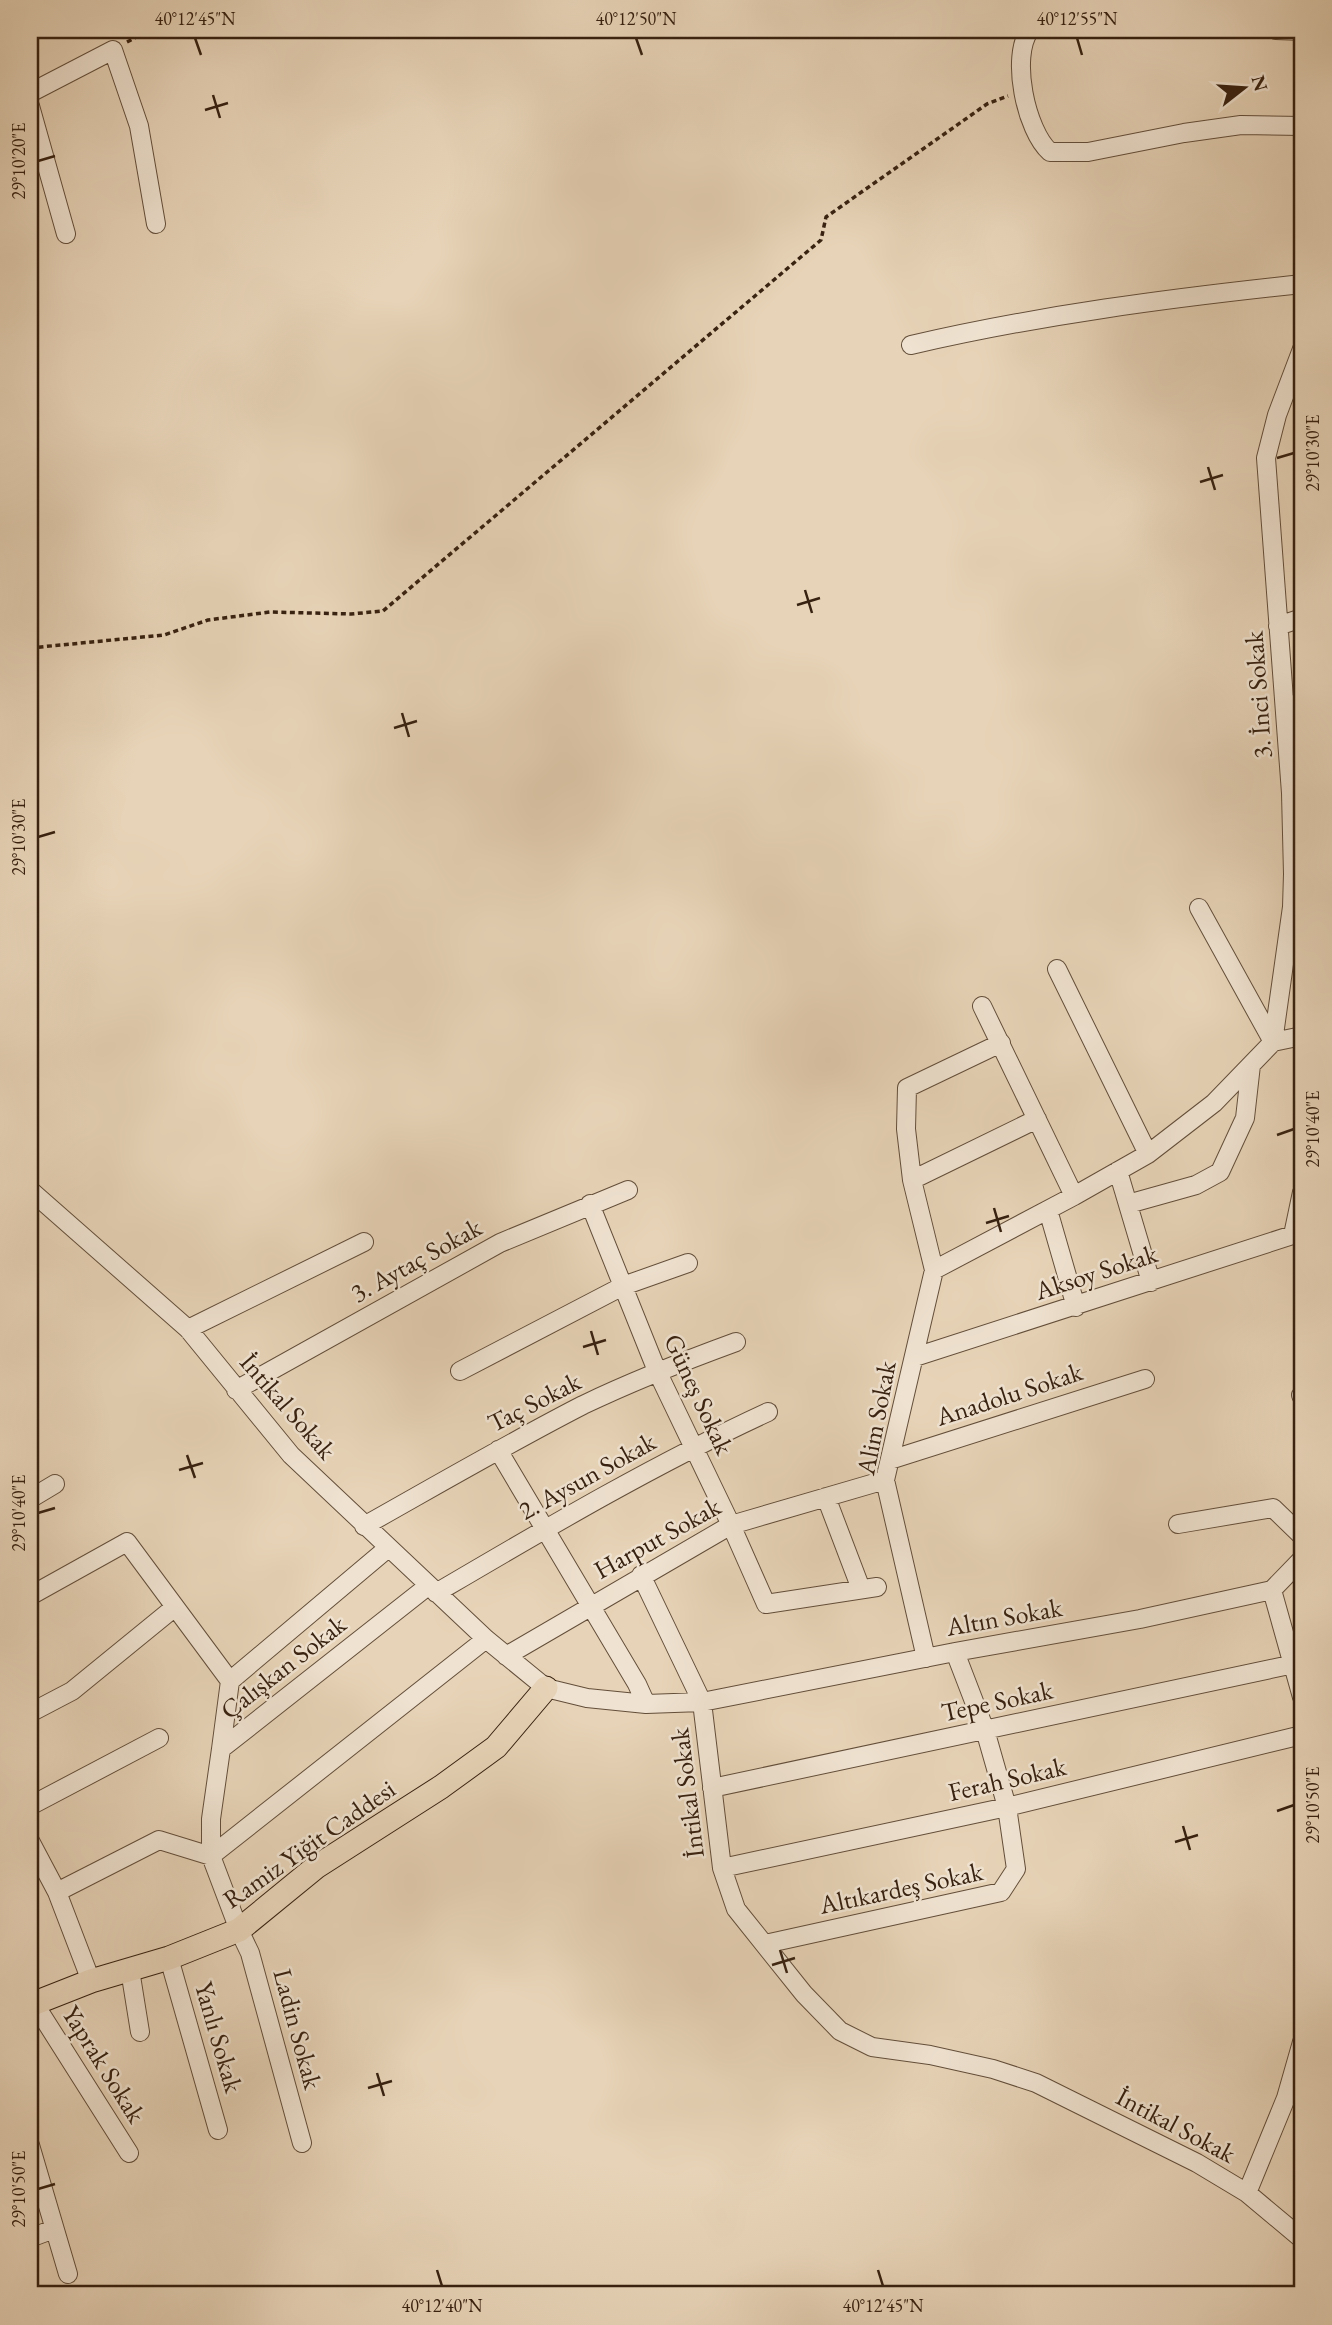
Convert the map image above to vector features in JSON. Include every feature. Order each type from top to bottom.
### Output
[{"type":"main road","name":"Ramiz Yiğit Caddesi","points":[[32,2004],[91,1981],[169,1958],[239,1930],[316,1867],[441,1787],[496,1747],[546,1688]]},
{"type":"street","points":[[1030,30],[1024,39],[1021,56],[1024,92],[1039,137],[1046,148],[1055,153],[1088,152],[1241,125],[1302,126]]},
{"type":"street","points":[[1276,30],[1302,31]]},
{"type":"street","points":[[30,93],[113,50],[139,126],[156,224]]},
{"type":"street","points":[[30,106],[66,234]]},
{"type":"street","points":[[911,345],[1088,309],[1302,284]]},
{"type":"street","name":"3. İnci Sokak","points":[[1273,1042],[1297,873],[1291,793],[1293,704],[1278,626],[1266,458],[1277,415],[1302,349]]},
{"type":"street","points":[[1278,626],[1302,618]]},
{"type":"street","points":[[1199,908],[1273,1042]]},
{"type":"street","points":[[1284,966],[1302,959]]},
{"type":"street","points":[[1057,969],[1148,1154]]},
{"type":"street","points":[[982,1006],[1074,1196]]},
{"type":"street","points":[[934,1270],[1148,1154],[1214,1103],[1273,1042],[1302,1036]]},
{"type":"street","name":"Alim Sokak","points":[[926,1658],[885,1480],[934,1270],[912,1180],[906,1129],[907,1088],[1001,1043]]},
{"type":"street","points":[[1128,1204],[1196,1185],[1220,1172],[1245,1118],[1251,1065]]},
{"type":"street","points":[[912,1180],[1037,1119]]},
{"type":"street","points":[[1118,1171],[1152,1282]]},
{"type":"street","name":"İntikal Sokak","points":[[30,1189],[188,1329],[291,1455],[364,1526],[486,1639],[546,1688],[587,1698],[646,1704],[702,1702],[722,1868],[736,1909],[804,1994],[841,2031],[872,2048],[930,2055],[1036,2082],[1197,2163],[1247,2193],[1302,2239]]},
{"type":"street","name":"3. Aytaç Sokak","points":[[236,1390],[500,1243],[628,1190]]},
{"type":"street","points":[[1298,1233],[1302,1192]]},
{"type":"street","name":"Güneş Sokak","points":[[590,1204],[657,1371],[766,1604],[869,1588],[826,1497]]},
{"type":"street","points":[[1048,1210],[1076,1307]]},
{"type":"street","name":"Aksoy Sokak","points":[[915,1357],[1298,1233]]},
{"type":"street","points":[[188,1329],[364,1242]]},
{"type":"street","points":[[460,1371],[623,1286],[688,1263]]},
{"type":"street","name":"Taç Sokak","points":[[364,1526],[585,1404],[657,1371],[736,1342]]},
{"type":"street","name":"Anadolu Sokak","points":[[890,1460],[1144,1379]]},
{"type":"street","name":"2. Aysun Sokak","points":[[432,1589],[694,1446],[768,1412]]},
{"type":"street","points":[[498,1450],[637,1684],[646,1704]]},
{"type":"street","name":"Harput Sokak","points":[[506,1656],[731,1525],[885,1480]]},
{"type":"street","points":[[30,1499],[55,1484]]},
{"type":"street","points":[[1178,1524],[1273,1508],[1302,1536]]},
{"type":"street","points":[[30,1596],[127,1542],[230,1681]]},
{"type":"street","points":[[221,1749],[230,1681],[388,1548]]},
{"type":"street","points":[[1302,1559],[1272,1590],[1302,1697]]},
{"type":"street","points":[[642,1575],[702,1702]]},
{"type":"street","name":"Çalışkan Sokak","points":[[239,1930],[211,1856],[211,1819],[221,1749],[432,1589]]},
{"type":"street","name":"Altın Sokak","points":[[702,1702],[1140,1619],[1272,1590]]},
{"type":"street","points":[[30,1713],[72,1691],[175,1607]]},
{"type":"street","points":[[57,1892],[159,1840],[211,1856],[486,1639]]},
{"type":"street","name":"Altıkardeş Sokak","points":[[765,1944],[1001,1892],[1016,1869],[1007,1807],[985,1730],[955,1652]]},
{"type":"street","name":"Tepe Sokak","points":[[712,1788],[1294,1664]]},
{"type":"street","name":"Ferah Sokak","points":[[722,1868],[1007,1807],[1302,1735]]},
{"type":"street","points":[[30,1806],[159,1738]]},
{"type":"street","points":[[30,1841],[57,1892],[91,1981]]},
{"type":"street","name":"Ladin Sokak","points":[[239,1930],[250,1953],[302,2143]]},
{"type":"street","name":"Yanlı Sokak","points":[[169,1958],[218,2130]]},
{"type":"street","points":[[130,1970],[140,2032]]},
{"type":"street","name":"Yaprak Sokak","points":[[32,2004],[129,2153]]},
{"type":"street","points":[[1247,2193],[1286,2098],[1302,2042]]},
{"type":"street","points":[[30,2145],[68,2274]]},
{"type":"street","points":[[30,2238],[54,2229]]},
{"type":"path","points":[[113,50],[148,31],[156,30]]},
{"type":"path","points":[[30,648],[164,635],[208,620],[270,612],[351,614],[383,611],[821,240],[826,216],[987,104],[1024,92]]}]
